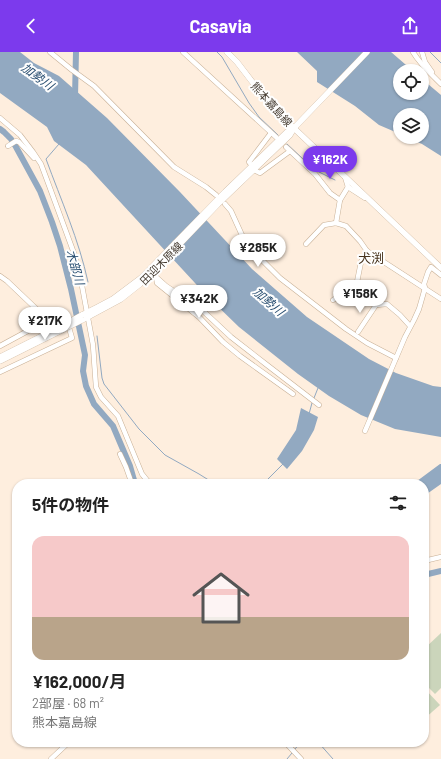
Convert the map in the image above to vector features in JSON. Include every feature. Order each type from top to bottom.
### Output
[{"type":"main road","name":"熊本嘉島線","points":[[227,52],[241,67],[264,97],[294,128],[441,268]]},
{"type":"main road","name":"田迎木原線","points":[[0,357],[85,316],[131,286],[165,256],[287,132],[300,122],[367,52]]},
{"type":"main road","name":"田迎木原線","points":[[0,362],[61,328]]},
{"type":"street","points":[[50,52],[94,86],[174,167],[216,195]]},
{"type":"street","points":[[183,52],[276,137]]},
{"type":"street","points":[[413,52],[425,68],[440,82]]},
{"type":"street","points":[[422,52],[425,62],[440,82]]},
{"type":"street","points":[[0,118],[20,135],[34,152],[41,164],[50,186],[75,256],[80,275],[85,316],[93,345],[96,387],[101,398],[118,416],[142,474],[146,479]]},
{"type":"street","points":[[271,133],[249,162],[253,168],[260,173],[290,151]]},
{"type":"street","points":[[8,146],[16,141],[19,142],[41,164]]},
{"type":"street","points":[[286,147],[315,174],[330,193],[340,200]]},
{"type":"street","points":[[344,175],[348,188],[370,201]]},
{"type":"street","points":[[336,223],[340,200],[348,188]]},
{"type":"street","points":[[224,204],[231,211],[246,244],[281,279],[346,329],[367,343],[396,358]]},
{"type":"street","points":[[306,244],[324,225],[336,223],[346,226],[360,241],[367,252],[441,299]]},
{"type":"street","points":[[355,292],[361,262],[367,252]]},
{"type":"street","points":[[365,431],[410,326],[419,309],[428,272],[431,268],[441,275]]},
{"type":"street","points":[[0,276],[48,320]]},
{"type":"street","points":[[293,394],[266,376],[223,342],[199,317],[157,283],[156,277],[166,286],[201,309],[231,337],[319,405]]},
{"type":"street","points":[[333,300],[343,293],[355,292],[376,305],[387,304],[410,326]]},
{"type":"street","points":[[358,332],[376,305]]},
{"type":"street","points":[[0,346],[48,320],[65,314],[72,338],[0,372]]},
{"type":"street","points":[[120,454],[130,479]]},
{"type":"street","points":[[429,560],[441,557]]},
{"type":"street","points":[[52,759],[64,747]]},
{"type":"street","points":[[290,747],[301,759]]},
{"type":"green space","points":[[441,633],[441,688],[435,694],[429,688],[429,644]]},
{"type":"green space","points":[[429,693],[440,705],[429,715]]},
{"type":"water","points":[[0,52],[20,52],[34,63],[59,76],[107,118],[180,192],[252,269],[307,317],[369,359],[396,373],[433,386],[441,387],[441,437],[395,429],[361,415],[329,396],[298,374],[239,327],[207,296],[86,165],[54,141],[47,127],[0,93]]},
{"type":"water","points":[[297,52],[391,52],[405,64],[393,64],[393,100],[429,100],[429,85],[441,95],[441,156],[422,144],[429,144],[429,108],[393,108],[393,131],[379,125],[355,106],[317,82],[317,71]]},
{"type":"water","points":[[301,408],[318,417],[314,430],[302,451],[287,469],[277,459],[296,430]]},
{"type":"water","points":[[441,464],[441,484],[429,492],[429,479],[420,479]]},
{"type":"waterway","name":"加勢川","points":[[75,97],[76,52]]},
{"type":"waterway","points":[[217,52],[222,57],[259,117],[278,135]]},
{"type":"waterway","points":[[430,52],[441,63]]},
{"type":"waterway","name":"木部川","points":[[0,129],[11,139],[16,147],[40,191],[52,222],[71,289],[85,355],[83,371],[86,386],[94,404],[113,426],[130,466],[134,479]]},
{"type":"waterway","points":[[59,144],[46,159],[75,235],[88,282]]},
{"type":"waterway","points":[[287,144],[315,170],[335,180]]},
{"type":"waterway","points":[[97,336],[104,384],[139,429],[165,455],[207,479]]},
{"type":"waterway","points":[[314,398],[318,388]]},
{"type":"waterway","points":[[309,414],[312,403]]},
{"type":"waterway","points":[[268,479],[283,464]]},
{"type":"waterway","name":"木部川","points":[[429,574],[441,571]]},
{"type":"waterway","points":[[322,747],[333,759]]},
{"type":"waterway","points":[[287,759],[292,753]]},
{"type":"district","name":"犬渕","points":[[371,258]]}]
